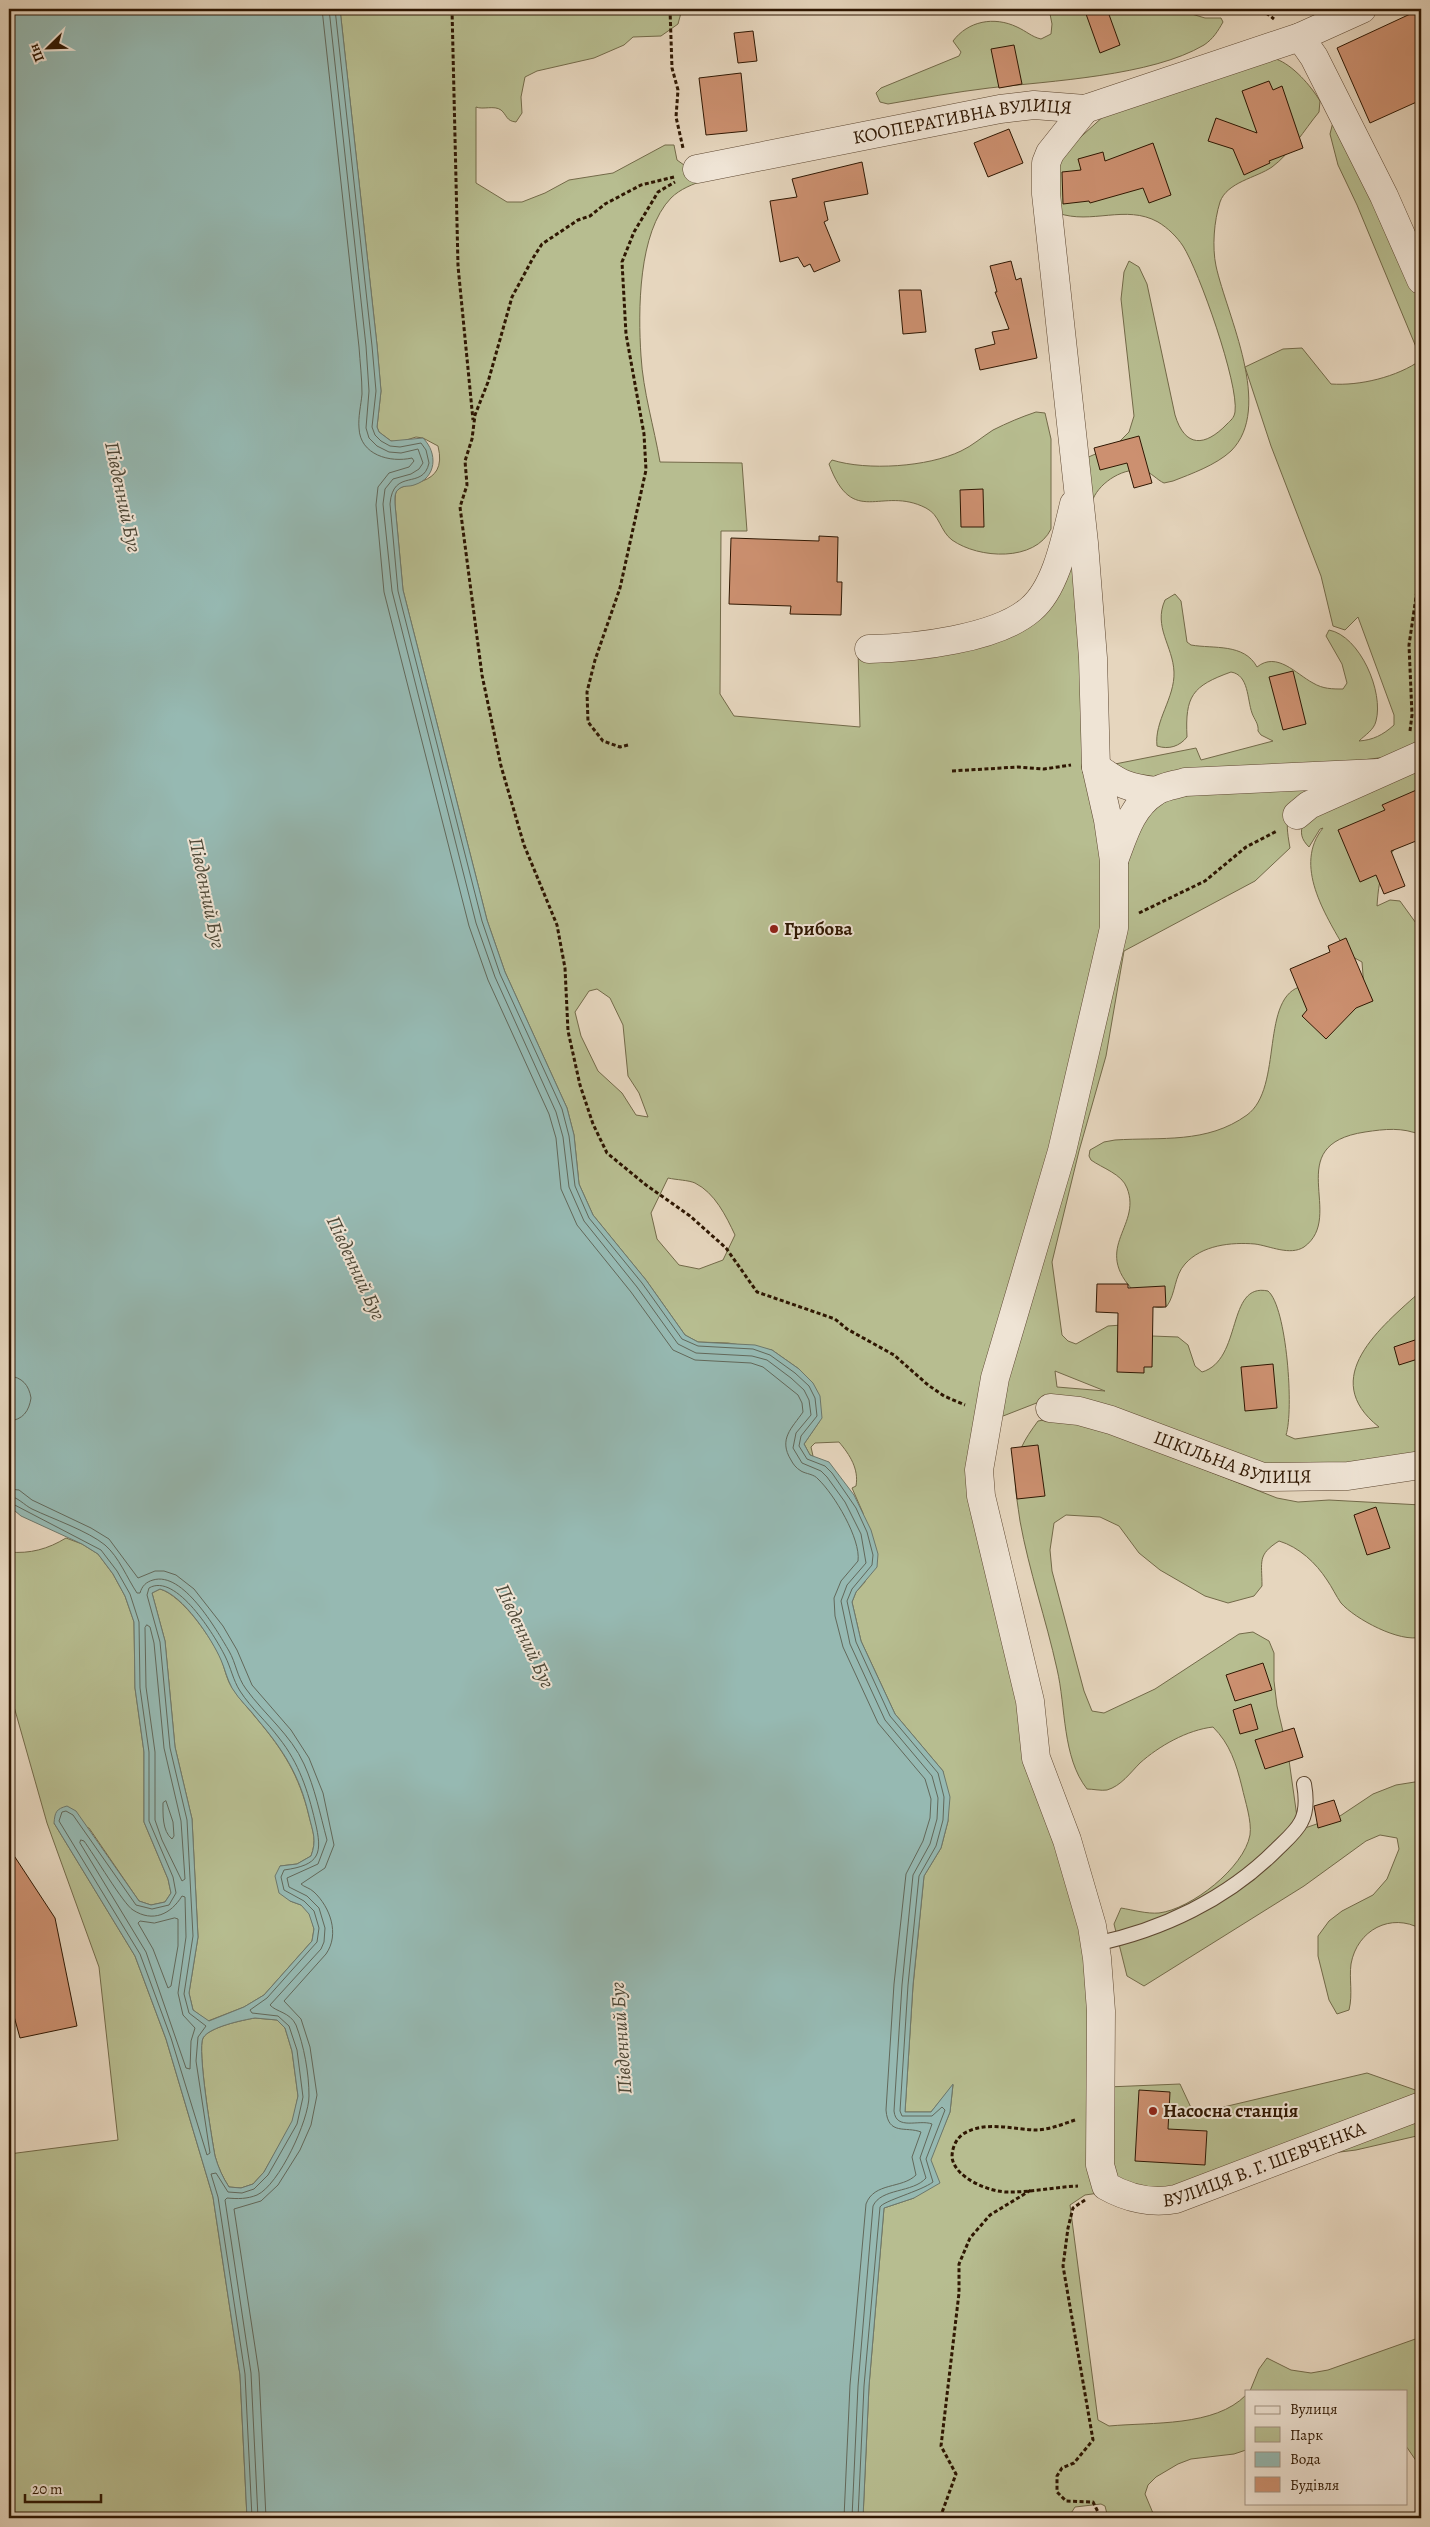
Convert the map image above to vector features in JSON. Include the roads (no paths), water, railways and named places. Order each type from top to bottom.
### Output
[{"type":"street","name":"КООПЕРАТИВНА ВУЛИЦЯ","points":[[692,169],[1000,109],[1034,105],[1085,109],[1300,37],[1362,9]]},
{"type":"street","points":[[1300,37],[1314,57],[1384,196],[1421,280]]},
{"type":"street","points":[[1085,109],[1050,153],[1045,174],[1078,488],[1093,658],[1096,767],[1108,820],[1114,861],[1114,928],[1062,1151],[995,1378],[979,1470],[986,1522],[1030,1701],[1036,1758],[1083,1890],[1095,1944]]},
{"type":"street","points":[[870,649],[930,644],[974,636],[1006,623],[1031,609],[1046,588],[1058,563],[1078,488]]},
{"type":"street","points":[[1096,767],[1118,783],[1131,788],[1156,791],[1185,782],[1400,764]]},
{"type":"street","points":[[1297,815],[1309,805],[1400,764]]},
{"type":"street","points":[[1114,861],[1125,829],[1138,808],[1156,791]]},
{"type":"street","name":"ШКІЛЬНА ВУЛИЦЯ","points":[[1050,1408],[1079,1411],[1111,1420],[1262,1477],[1348,1476],[1421,1465]]},
{"type":"street","name":"ВУЛИЦЯ В. Г. ШЕВЧЕНКА","points":[[1095,1944],[1101,2011],[1100,2164],[1106,2186],[1122,2195],[1156,2201],[1176,2199],[1421,2106]]},
{"type":"lane","points":[[1095,1944],[1125,1938],[1155,1927],[1221,1895],[1253,1873],[1302,1821],[1306,1798],[1304,1784]]},
{"type":"water","name":"Південний Буг","points":[[9,9],[340,9],[377,345],[381,391],[377,427],[379,432],[391,441],[423,438],[428,444],[433,458],[431,471],[422,482],[401,488],[397,490],[396,494],[395,504],[403,590],[487,920],[505,972],[567,1108],[574,1135],[579,1184],[593,1215],[646,1280],[685,1335],[698,1342],[755,1345],[772,1350],[799,1369],[813,1383],[820,1396],[822,1418],[804,1444],[810,1455],[829,1462],[854,1495],[871,1530],[878,1554],[877,1567],[856,1592],[852,1602],[861,1641],[895,1714],[943,1771],[950,1797],[948,1821],[941,1848],[924,1876],[913,1985],[905,2112],[931,2112],[953,2084],[950,2112],[931,2160],[940,2183],[914,2198],[884,2208],[869,2386],[863,2518],[247,2518],[240,2375],[213,2197],[166,2039],[135,1956],[54,1823],[60,1808],[67,1806],[76,1811],[139,1901],[151,1905],[165,1902],[171,1893],[168,1879],[144,1822],[144,1752],[135,1688],[134,1622],[125,1596],[113,1574],[98,1554],[82,1544],[21,1516],[9,1506],[9,1405],[12,1398],[9,1391]],"holes":[[[160,1589],[178,1600],[196,1619],[217,1651],[230,1685],[283,1753],[301,1788],[314,1836],[311,1856],[297,1864],[280,1866],[275,1876],[279,1893],[290,1901],[301,1905],[309,1914],[314,1929],[312,1941],[264,1995],[244,2007],[209,2021],[193,2010],[189,1993],[198,1937],[192,1819],[175,1747],[165,1641],[152,1593]],[[255,2018],[277,2020],[285,2028],[292,2051],[298,2096],[292,2121],[264,2172],[253,2184],[241,2188],[229,2187],[215,2156],[202,2059],[203,2038],[206,2034],[227,2025]]]},
{"type":"place","name":"Грибова","points":[[774,929]]},
{"type":"place","name":"Насосна станція","points":[[1153,2111]]}]
